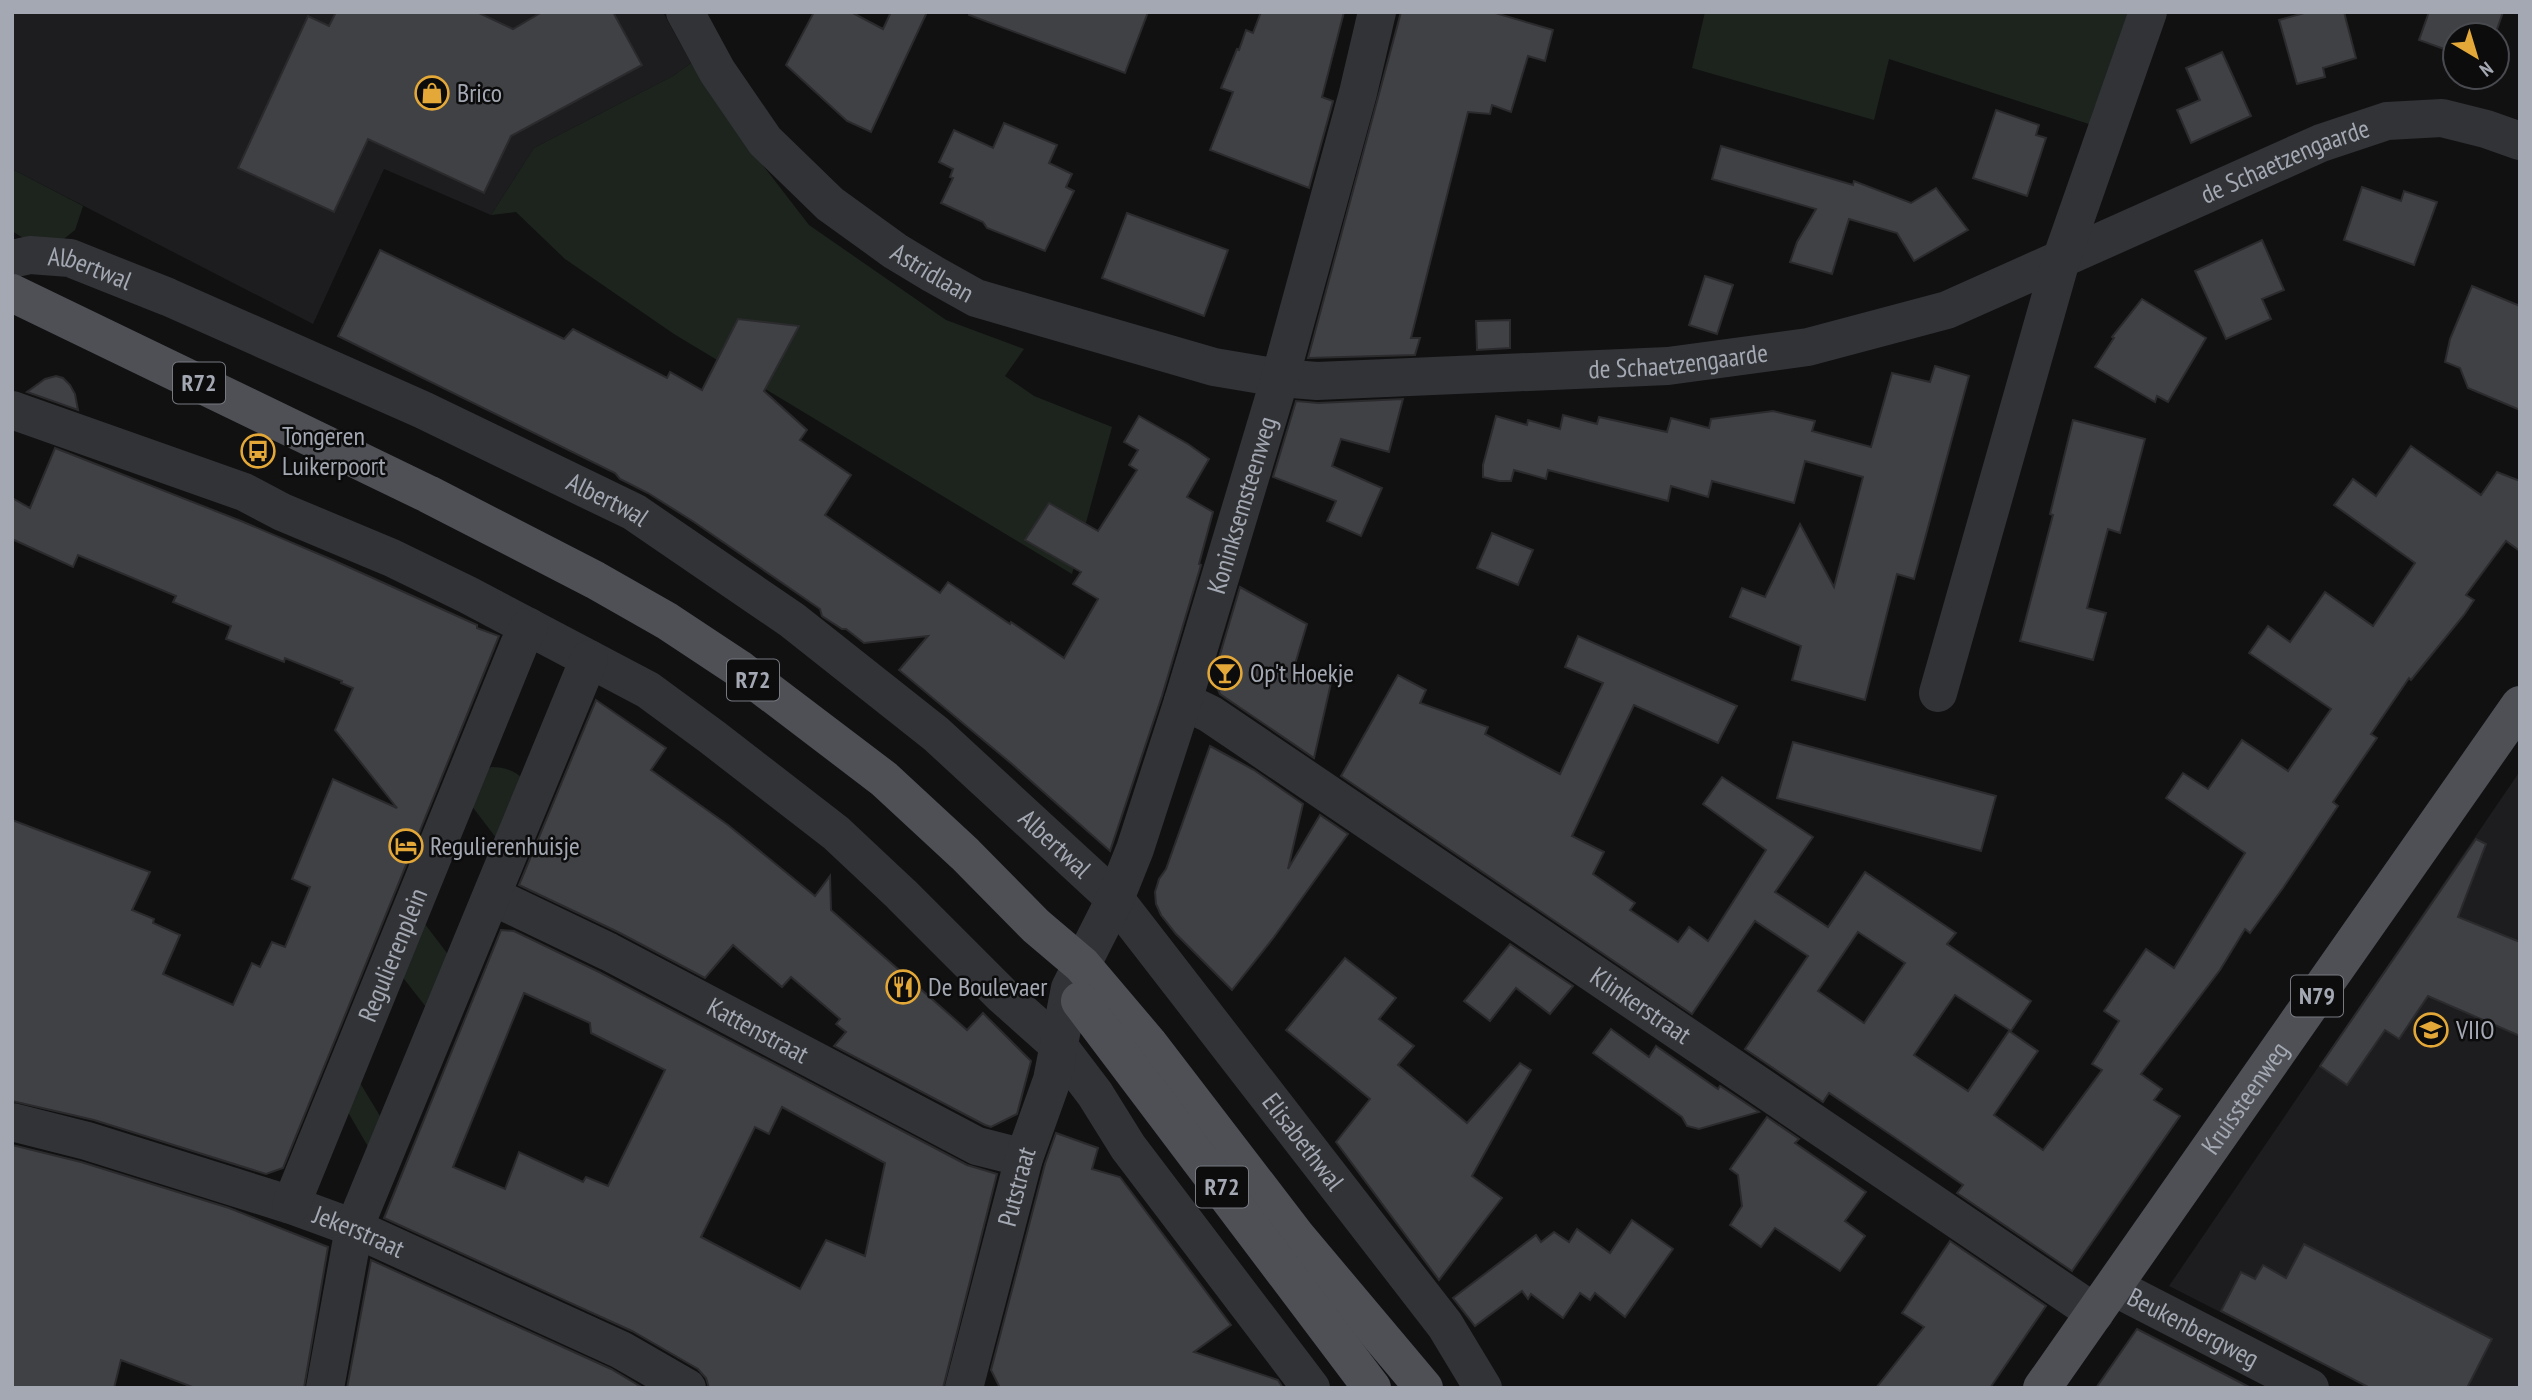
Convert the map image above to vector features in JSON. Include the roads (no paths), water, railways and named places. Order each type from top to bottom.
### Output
[{"type":"main road","name":"Albertwal","points":[[16,301],[428,494],[595,580],[667,621],[738,668],[884,779],[965,854],[1036,926],[1076,976]]},
{"type":"main road","name":"Kruissteenweg","points":[[2042,1388],[2520,705]]},
{"type":"main road","name":"R72","points":[[1076,976],[1156,1101],[1372,1388]]},
{"type":"main road","points":[[1076,976],[1149,1044],[1297,1237],[1424,1388]]},
{"type":"street","name":"Astridlaan","points":[[685,12],[717,71],[765,141],[830,204],[895,251],[976,298],[1214,367],[1280,379]]},
{"type":"street","name":"Koninksemsteenweg","points":[[1076,976],[1115,899],[1135,849],[1183,701],[1280,379],[1358,93],[1377,12]]},
{"type":"street","points":[[1938,693],[2061,260],[2148,12]]},
{"type":"street","name":"de Schaetzengaarde","points":[[1280,379],[1317,380],[1668,366],[1808,347],[1947,310],[2321,142],[2387,121],[2442,118],[2520,141]]},
{"type":"street","name":"Albertwal","points":[[12,258],[30,255],[70,258],[167,297],[423,410],[634,512],[792,620],[936,734],[1115,899]]},
{"type":"street","points":[[12,410],[244,492],[282,512],[402,563],[648,690],[836,833],[1002,995],[1057,1044],[1296,1382]]},
{"type":"street","name":"Regulierenplein","points":[[291,1206],[509,670],[529,628]]},
{"type":"street","points":[[326,1388],[354,1228],[589,659]]},
{"type":"street","name":"Klinkerstraat","points":[[1183,701],[1210,713],[2104,1300]]},
{"type":"street","name":"Kattenstraat","points":[[492,896],[609,952],[977,1146],[1024,1158]]},
{"type":"street","name":"Elisabethwal","points":[[1115,899],[1446,1325],[1483,1388]]},
{"type":"street","name":"Putstraat","points":[[970,1386],[1024,1158],[1052,1080],[1057,1044],[1076,976]]},
{"type":"street","points":[[1094,1094],[1156,1101]]},
{"type":"street","name":"Jekerstraat","points":[[12,1122],[88,1141],[354,1228],[621,1350],[687,1388]]},
{"type":"street","name":"Beukenbergweg","points":[[2104,1300],[2310,1388]]},
{"type":"place","name":"Brico","points":[[432,93]]},
{"type":"place","name":"Tongeren Luikerpoort","points":[[258,451]]},
{"type":"place","name":"Op't Hoekje","points":[[1225,673]]},
{"type":"place","name":"Regulierenhuisje","points":[[406,846]]},
{"type":"place","name":"De Boulevaer","points":[[903,987]]},
{"type":"place","name":"VIIO","points":[[2431,1030]]}]
